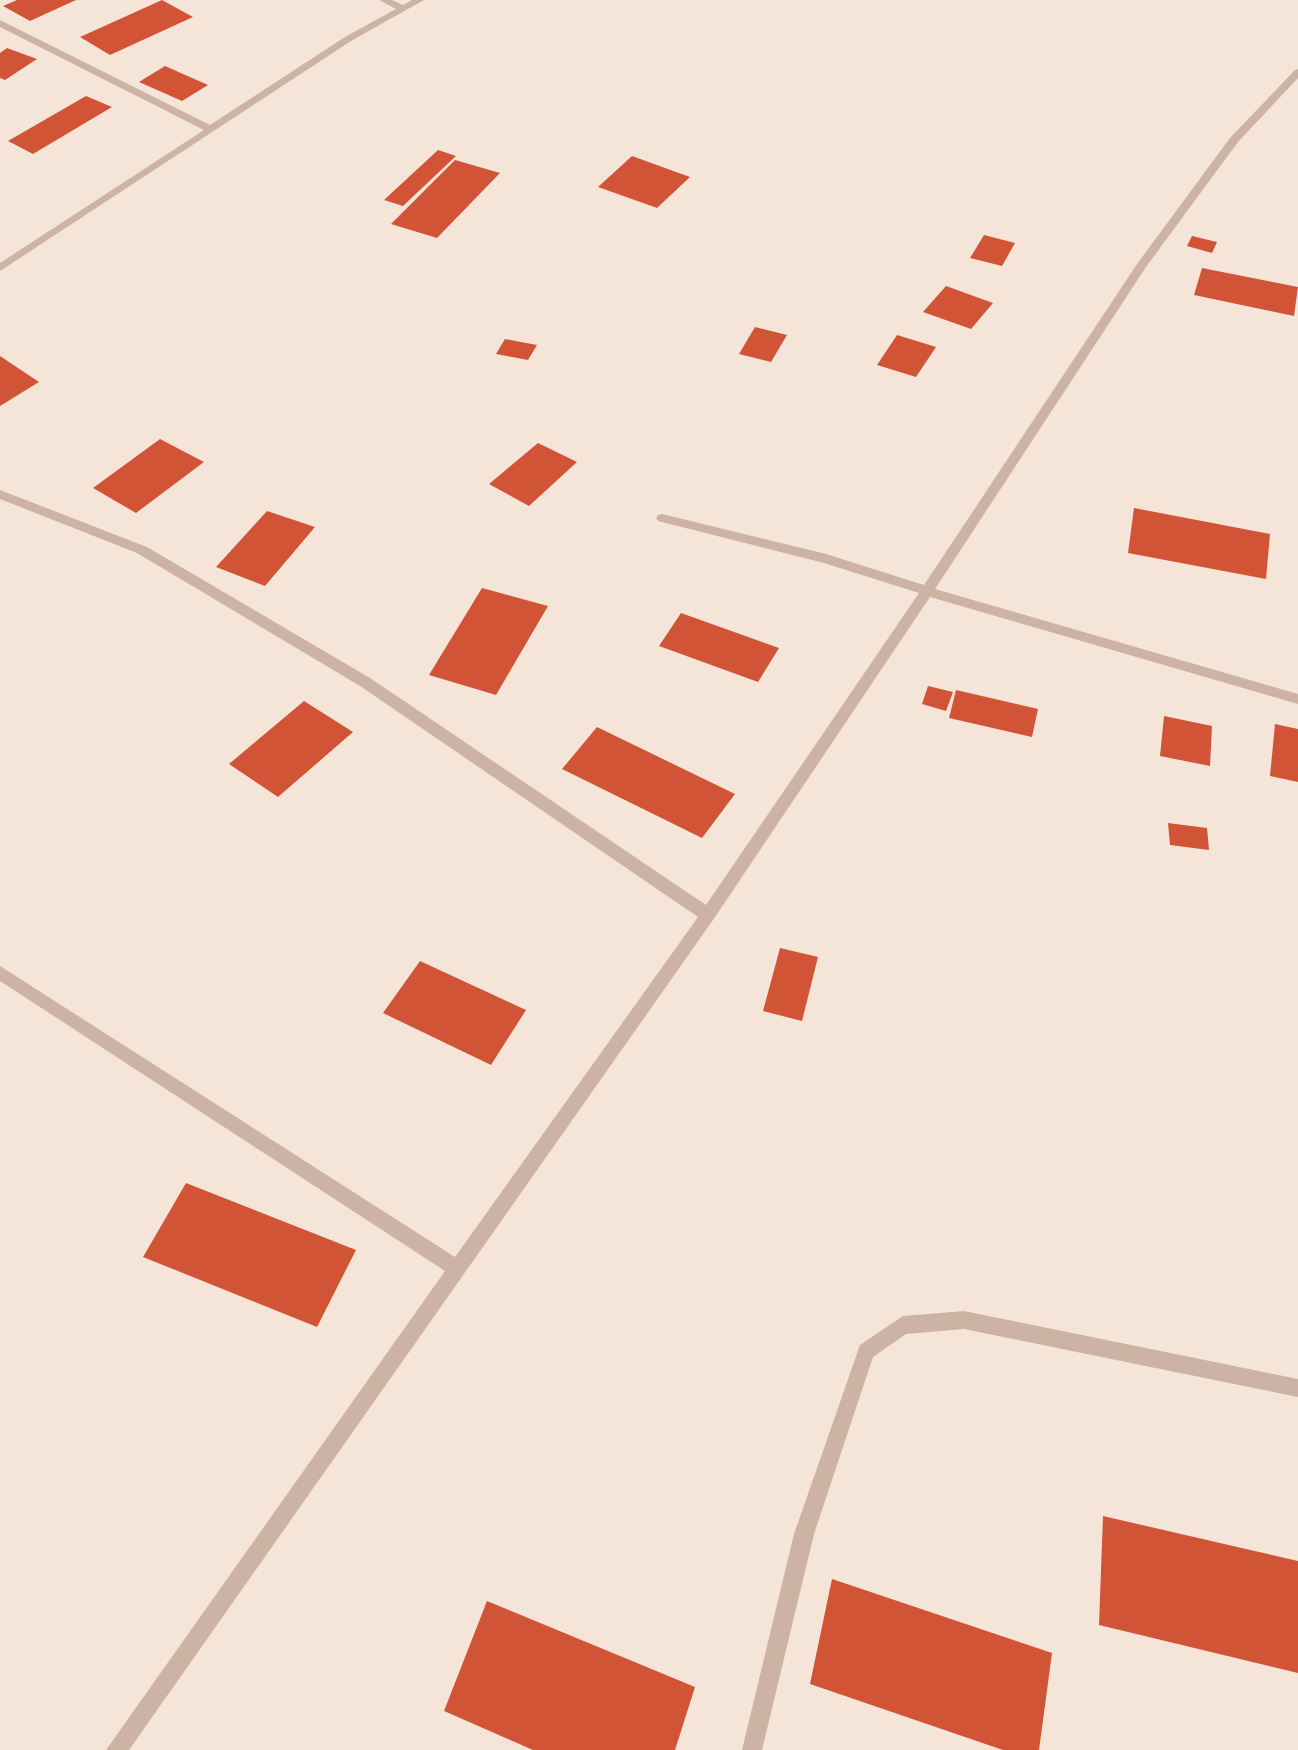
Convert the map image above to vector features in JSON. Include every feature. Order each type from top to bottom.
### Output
[{"type":"street","points":[[384,0],[402,8]]},
{"type":"street","points":[[0,268],[348,39],[419,0]]},
{"type":"street","points":[[0,23],[212,130]]},
{"type":"street","points":[[116,1750],[708,915],[927,591],[1141,266],[1234,140],[1298,72]]},
{"type":"street","points":[[0,494],[142,550],[365,682],[708,915]]},
{"type":"street","points":[[662,518],[826,559],[927,591],[1298,699]]},
{"type":"street","points":[[0,973],[458,1268]]},
{"type":"street","points":[[752,1750],[804,1534],[866,1351],[903,1325],[964,1320],[1298,1388]]},
{"type":"building","points":[[17,0],[76,0],[30,21],[3,6]]},
{"type":"building","points":[[162,0],[193,17],[110,55],[80,37]]},
{"type":"building","points":[[7,48],[37,59],[5,80],[0,78],[0,53]]},
{"type":"building","points":[[165,66],[208,85],[182,101],[139,82]]},
{"type":"building","points":[[86,96],[112,107],[33,154],[8,141]]},
{"type":"building","points":[[438,150],[456,156],[403,206],[384,200]]},
{"type":"building","points":[[632,156],[690,177],[657,208],[598,187]]},
{"type":"building","points":[[455,160],[500,173],[437,238],[391,224]]},
{"type":"building","points":[[984,235],[1015,243],[1002,266],[970,258]]},
{"type":"building","points":[[1192,236],[1217,242],[1212,253],[1187,246]]},
{"type":"building","points":[[1202,268],[1298,287],[1294,316],[1194,295]]},
{"type":"building","points":[[946,286],[993,303],[971,329],[923,312]]},
{"type":"building","points":[[755,327],[787,335],[771,362],[739,354]]},
{"type":"building","points":[[897,335],[936,347],[916,377],[877,365]]},
{"type":"building","points":[[505,339],[537,345],[528,360],[496,354]]},
{"type":"building","points":[[0,356],[39,382],[0,406]]},
{"type":"building","points":[[160,439],[204,462],[136,513],[93,488]]},
{"type":"building","points":[[538,443],[577,462],[529,506],[489,484]]},
{"type":"building","points":[[1134,508],[1270,534],[1266,579],[1128,553]]},
{"type":"building","points":[[267,511],[315,527],[265,586],[216,567]]},
{"type":"building","points":[[482,588],[548,606],[496,695],[429,675]]},
{"type":"building","points":[[681,613],[779,648],[758,682],[659,646]]},
{"type":"building","points":[[928,686],[953,692],[946,711],[922,704]]},
{"type":"building","points":[[956,690],[1038,709],[1032,737],[949,718]]},
{"type":"building","points":[[304,701],[353,732],[278,797],[229,764]]},
{"type":"building","points":[[1164,716],[1212,726],[1210,766],[1160,756]]},
{"type":"building","points":[[1275,724],[1298,729],[1298,782],[1270,776]]},
{"type":"building","points":[[597,727],[735,794],[702,838],[562,769]]},
{"type":"building","points":[[1168,823],[1207,828],[1209,850],[1170,845]]},
{"type":"building","points":[[780,948],[818,957],[802,1021],[763,1011]]},
{"type":"building","points":[[420,961],[526,1010],[491,1065],[383,1013]]},
{"type":"building","points":[[186,1183],[356,1250],[317,1327],[143,1257]]},
{"type":"building","points":[[1103,1516],[1298,1561],[1298,1673],[1099,1625]]},
{"type":"building","points":[[832,1579],[1052,1653],[1039,1750],[1003,1750],[810,1684]]},
{"type":"building","points":[[487,1601],[695,1687],[675,1750],[533,1750],[444,1711]]}]
